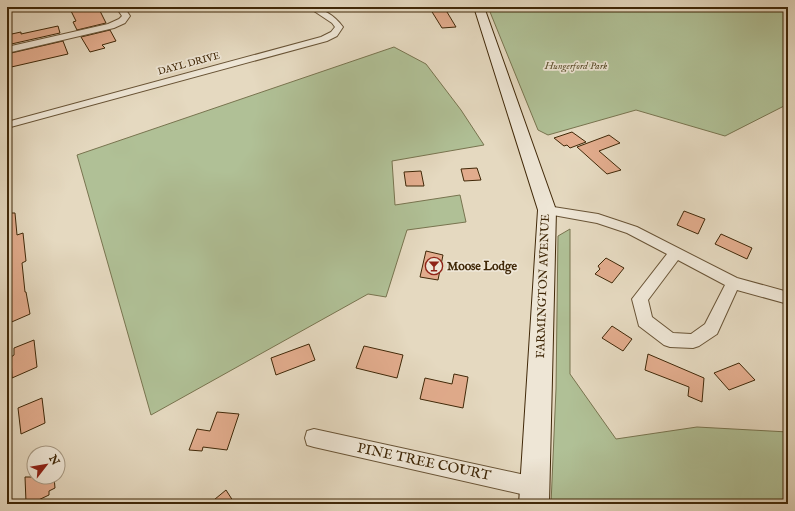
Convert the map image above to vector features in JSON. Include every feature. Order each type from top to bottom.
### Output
[{"type":"main road","name":"FARMINGTON AVENUE","points":[[478,7],[546,210],[534,495]]},
{"type":"street","points":[[7,50],[111,26],[122,21],[126,16],[120,7]]},
{"type":"street","name":"DAYL DRIVE","points":[[7,125],[324,39],[334,34],[339,27],[336,21],[312,7]]},
{"type":"street","points":[[546,210],[598,219],[632,230],[675,254],[733,283],[788,298]]},
{"type":"street","points":[[675,254],[640,299],[646,321],[670,340],[694,341],[711,328],[733,283]]},
{"type":"street","name":"PINE TREE COURT","points":[[314,438],[534,495]]},
{"type":"green space","name":"Hungerford Park","points":[[488,7],[788,7],[788,104],[725,136],[636,110],[548,135],[538,130]]},
{"type":"green space","points":[[394,47],[426,64],[461,110],[484,145],[392,161],[395,205],[460,195],[466,222],[407,230],[386,297],[368,294],[151,415],[77,155]]},
{"type":"green space","points":[[570,229],[570,374],[616,439],[697,427],[788,432],[788,504],[551,504],[556,389],[558,236]]},
{"type":"building","points":[[69,7],[98,7],[106,23],[77,30],[73,22],[76,21]]},
{"type":"building","points":[[429,7],[444,7],[456,27],[442,28]]},
{"type":"building","points":[[58,26],[60,33],[7,45],[7,35],[21,32],[21,34]]},
{"type":"building","points":[[110,30],[116,41],[102,45],[105,48],[90,52],[81,37]]},
{"type":"building","points":[[63,41],[68,54],[7,68],[7,54]]},
{"type":"building","points":[[572,132],[586,142],[570,148],[567,145],[564,146],[554,138]]},
{"type":"building","points":[[609,135],[620,143],[599,151],[621,170],[607,174],[577,147]]},
{"type":"building","points":[[477,168],[481,180],[464,181],[461,169]]},
{"type":"building","points":[[421,171],[424,186],[406,186],[404,172]]},
{"type":"building","points":[[684,211],[705,219],[698,234],[677,225]]},
{"type":"building","points":[[7,213],[15,213],[17,235],[23,233],[26,261],[22,263],[25,292],[30,314],[7,324]]},
{"type":"building","points":[[721,234],[752,248],[747,259],[715,244]]},
{"type":"building","name":"Moose Lodge","points":[[426,251],[443,255],[438,280],[420,277]]},
{"type":"building","points":[[606,258],[624,268],[612,283],[595,274],[600,269],[598,266]]},
{"type":"building","points":[[612,326],[632,339],[623,351],[602,338]]},
{"type":"building","points":[[34,340],[37,367],[12,378],[11,357],[14,355],[14,348]]},
{"type":"building","points":[[309,344],[315,360],[276,375],[271,358]]},
{"type":"building","points":[[364,346],[403,355],[397,378],[356,368]]},
{"type":"building","points":[[648,354],[704,378],[702,402],[688,396],[689,387],[645,370]]},
{"type":"building","points":[[739,363],[755,380],[729,390],[714,373]]},
{"type":"building","points":[[454,374],[468,377],[463,408],[420,399],[425,378],[452,384]]},
{"type":"building","points":[[42,398],[45,423],[21,434],[18,408]]},
{"type":"building","points":[[217,412],[239,414],[227,450],[203,447],[202,451],[189,450],[197,429],[210,431]]},
{"type":"building","points":[[25,477],[26,485],[55,485],[55,488],[49,491],[49,495],[32,503],[32,500],[26,502]]},
{"type":"building","points":[[226,490],[235,504],[209,504]]},
{"type":"place","name":"Moose Lodge","points":[[434,266]]}]
